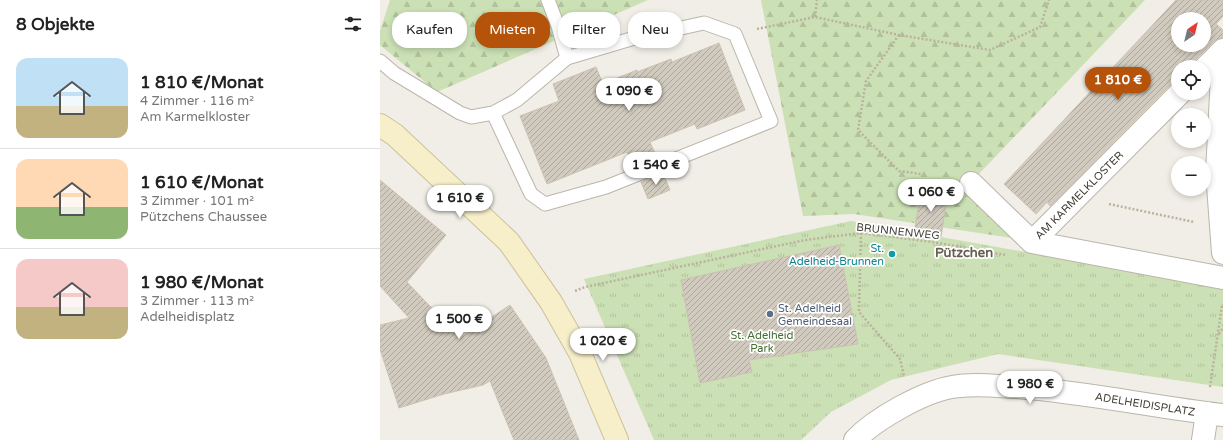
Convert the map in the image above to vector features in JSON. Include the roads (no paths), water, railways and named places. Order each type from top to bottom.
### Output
[{"type":"street","name":"AM KARMELKLOSTER","points":[[1032,242],[1213,276],[1223,253],[1217,172],[1213,73],[1223,50]]},
{"type":"street","name":"AM KARMELKLOSTER","points":[[1032,242],[1173,100]]},
{"type":"street","points":[[380,125],[395,135],[509,242],[551,302],[580,353],[617,440]]},
{"type":"street","points":[[971,183],[1032,242]]},
{"type":"street","name":"ADELHEIDISPLATZ","points":[[855,440],[864,431],[926,396],[952,387],[986,385],[1051,389],[1215,414],[1203,440]]},
{"type":"lane","points":[[548,0],[558,26],[567,58]]},
{"type":"lane","points":[[380,61],[394,73],[471,117],[492,113],[517,100],[567,58],[631,39],[704,23],[735,34],[771,121],[606,187],[544,204],[531,194],[492,113]]},
{"type":"place","name":"St. Adelheid-Brunnen","points":[[892,254]]},
{"type":"place","name":"St. Adelheid Gemeindesaal","points":[[770,314]]},
{"type":"district","name":"Pützchen","points":[[964,252]]},
{"type":"park label","name":"St. Adelheid Park","points":[[762,341]]}]
